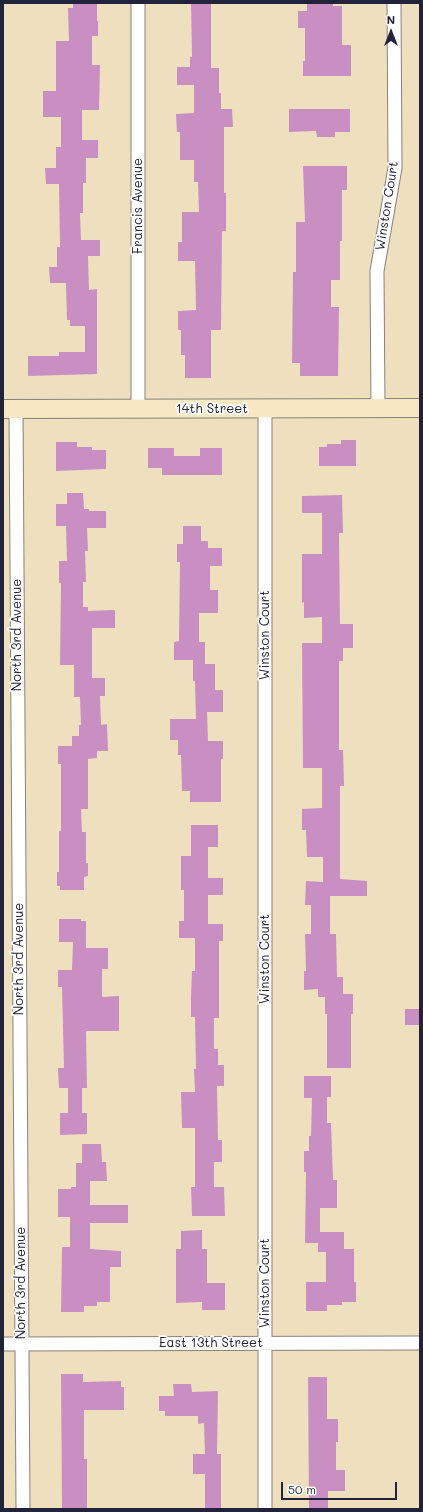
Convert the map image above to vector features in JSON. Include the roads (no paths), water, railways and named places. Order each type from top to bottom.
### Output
[{"type":"street","name":"Francis Avenue","points":[[138,3],[138,409]]},
{"type":"street","name":"Winston Court","points":[[378,408],[377,271],[395,168],[394,3]]},
{"type":"street","name":"14th Street","points":[[10,409],[420,408]]},
{"type":"street","name":"North 3rd Avenue","points":[[10,409],[23,1509]]},
{"type":"street","name":"Winston Court","points":[[265,409],[265,1509]]},
{"type":"street","name":"East 13th Street","points":[[3,1344],[420,1343]]}]
